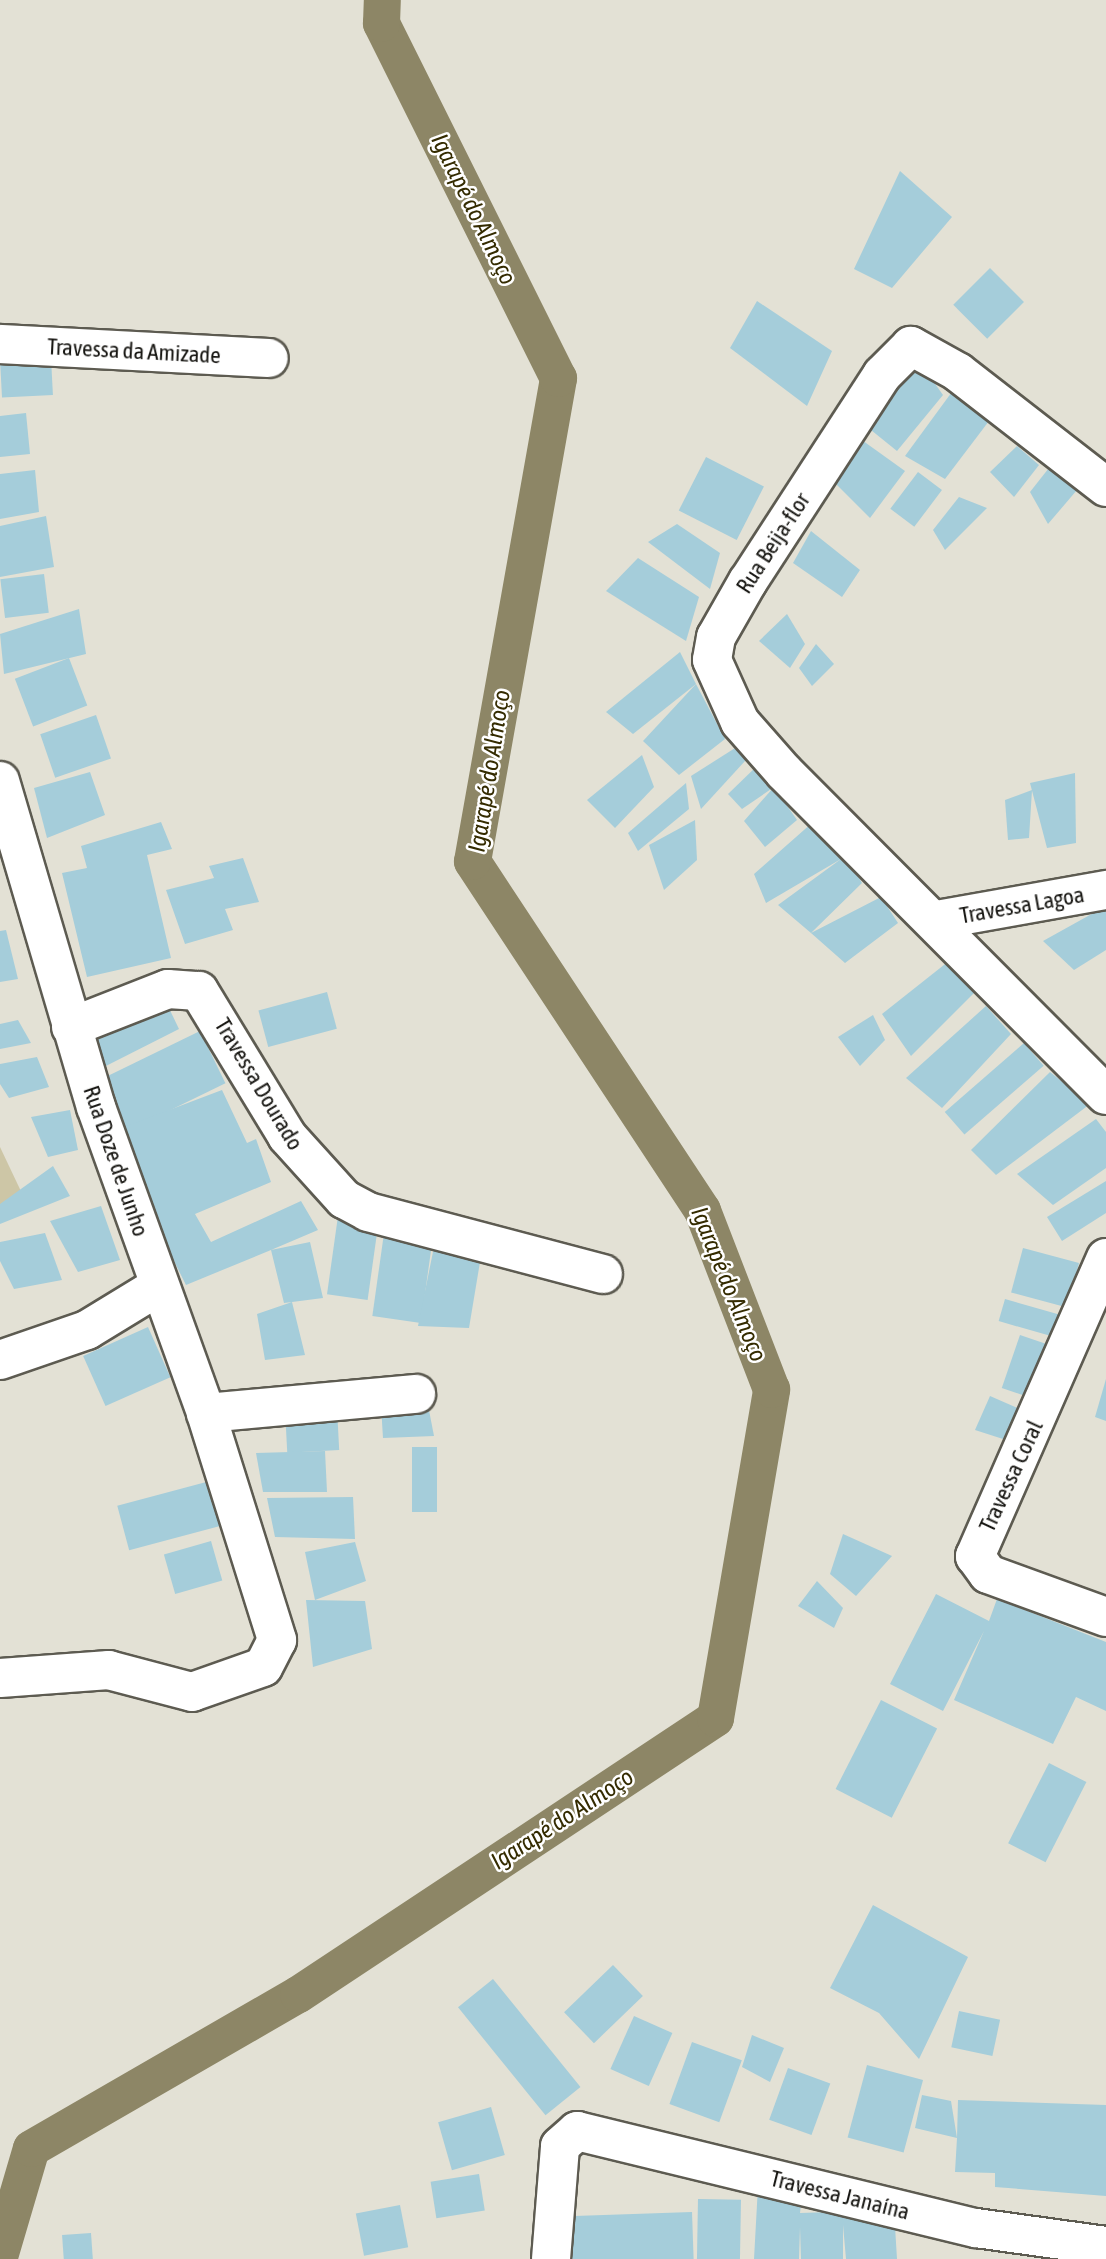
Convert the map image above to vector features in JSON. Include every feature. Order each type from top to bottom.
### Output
[{"type":"street","name":"Travessa da Amizade","points":[[0,344],[269,358]]},
{"type":"street","name":"Rua Beija-flor","points":[[937,920],[740,722],[718,684],[716,637],[882,375],[912,346],[958,372],[1106,487]]},
{"type":"street","name":"Rua Doze de Junho","points":[[0,781],[71,1027],[159,1286],[206,1413],[242,1537],[274,1626],[273,1657],[249,1675],[192,1692],[109,1670],[0,1678]]},
{"type":"street","name":"Travessa Lagoa","points":[[937,920],[1106,890]]},
{"type":"street","points":[[937,920],[1106,1095]]},
{"type":"street","name":"Travessa Dourado","points":[[71,1027],[168,989],[199,991],[287,1136],[344,1199],[368,1212],[603,1274]]},
{"type":"street","name":"Travessa Coral","points":[[1106,1258],[975,1556],[978,1566],[999,1578],[1106,1617]]},
{"type":"street","points":[[0,1360],[87,1330],[159,1286]]},
{"type":"street","points":[[206,1413],[416,1395]]},
{"type":"street","name":"Travessa Janaína","points":[[551,2259],[560,2146],[577,2131],[976,2228],[1106,2246]]},
{"type":"shaded area","points":[[0,1147],[27,1204],[0,1206]]},
{"type":"building","points":[[900,171],[952,217],[892,288],[854,269]]},
{"type":"building","points":[[990,268],[1024,302],[987,339],[953,305]]},
{"type":"building","points":[[757,301],[832,351],[807,406],[730,348]]},
{"type":"building","points":[[914,354],[943,395],[897,451],[866,426]]},
{"type":"building","points":[[51,358],[53,395],[2,398],[0,361]]},
{"type":"building","points":[[957,385],[989,421],[945,479],[905,456]]},
{"type":"building","points":[[26,413],[30,454],[0,457],[0,416]]},
{"type":"building","points":[[859,438],[905,471],[870,518],[831,479]]},
{"type":"building","points":[[1017,446],[1039,465],[1014,497],[990,472]]},
{"type":"building","points":[[706,457],[764,487],[737,540],[679,510]]},
{"type":"building","points":[[1056,459],[1077,490],[1048,524],[1030,492]]},
{"type":"building","points":[[35,470],[39,512],[0,519],[0,474]]},
{"type":"building","points":[[918,472],[942,490],[914,527],[890,509]]},
{"type":"building","points":[[959,497],[987,508],[945,550],[933,530]]},
{"type":"building","points":[[46,516],[54,567],[0,577],[0,526]]},
{"type":"building","points":[[677,524],[720,553],[710,589],[648,542]]},
{"type":"building","points":[[811,531],[860,570],[842,597],[793,563]]},
{"type":"building","points":[[638,558],[699,597],[686,641],[606,591]]},
{"type":"building","points":[[44,574],[49,613],[5,618],[0,579]]},
{"type":"building","points":[[79,609],[86,654],[4,674],[0,634]]},
{"type":"building","points":[[787,614],[805,644],[790,668],[759,641]]},
{"type":"building","points":[[816,644],[834,664],[812,686],[799,668]]},
{"type":"building","points":[[680,652],[696,684],[633,734],[606,712]]},
{"type":"building","points":[[69,658],[87,706],[33,726],[15,679]]},
{"type":"building","points":[[696,684],[725,739],[679,775],[643,741]]},
{"type":"building","points":[[96,715],[111,758],[55,778],[40,734]]},
{"type":"building","points":[[743,743],[745,761],[701,809],[691,776]]},
{"type":"building","points":[[642,755],[654,787],[615,828],[587,800]]},
{"type":"building","points":[[758,765],[774,787],[742,809],[728,794]]},
{"type":"building","points":[[90,772],[105,815],[47,838],[34,788]]},
{"type":"building","points":[[1075,773],[1076,843],[1047,848],[1030,783]]},
{"type":"building","points":[[686,783],[689,809],[638,851],[628,833]]},
{"type":"building","points":[[774,787],[797,820],[765,847],[744,821]]},
{"type":"building","points":[[1032,790],[1029,838],[1008,840],[1005,800]]},
{"type":"building","points":[[821,815],[862,883],[811,933],[778,905],[841,859],[766,903],[754,874]]},
{"type":"building","points":[[695,820],[697,860],[664,890],[649,845]]},
{"type":"building","points":[[161,822],[172,849],[147,855],[171,958],[87,977],[62,873],[87,868],[81,846]]},
{"type":"building","points":[[243,858],[259,902],[225,909],[233,930],[185,944],[166,890],[214,878],[209,866]]},
{"type":"building","points":[[881,897],[898,923],[845,963],[811,933]]},
{"type":"building","points":[[1106,906],[1106,950],[1074,970],[1043,941]]},
{"type":"building","points":[[6,930],[18,979],[0,982],[0,931]]},
{"type":"building","points":[[954,957],[977,990],[911,1056],[882,1014]]},
{"type":"building","points":[[327,992],[337,1029],[268,1047],[258,1010]]},
{"type":"building","points":[[166,1002],[179,1029],[98,1070],[81,1035]]},
{"type":"building","points":[[986,1006],[1011,1034],[942,1108],[906,1078]]},
{"type":"building","points":[[873,1015],[885,1040],[860,1066],[838,1037]]},
{"type":"building","points":[[18,1020],[31,1043],[0,1049],[0,1024]]},
{"type":"building","points":[[200,1031],[225,1083],[127,1131],[102,1079]]},
{"type":"building","points":[[1024,1043],[1044,1066],[964,1135],[945,1112]]},
{"type":"building","points":[[37,1057],[49,1087],[9,1098],[0,1084],[0,1064]]},
{"type":"building","points":[[1050,1072],[1090,1104],[996,1175],[971,1150]]},
{"type":"building","points":[[222,1090],[247,1143],[256,1139],[271,1182],[195,1214],[211,1242],[301,1201],[318,1230],[186,1285],[137,1187],[119,1129]]},
{"type":"building","points":[[70,1110],[78,1150],[48,1157],[31,1117]]},
{"type":"building","points":[[1096,1119],[1106,1132],[1106,1168],[1053,1205],[1017,1174]]},
{"type":"building","points":[[53,1166],[70,1196],[0,1224],[0,1204]]},
{"type":"building","points":[[1106,1181],[1106,1213],[1062,1241],[1047,1217]]},
{"type":"building","points":[[101,1206],[120,1260],[78,1272],[50,1221]]},
{"type":"building","points":[[338,1216],[379,1222],[368,1300],[327,1294]]},
{"type":"building","points":[[385,1226],[434,1233],[421,1323],[372,1316]]},
{"type":"building","points":[[45,1233],[62,1280],[14,1289],[0,1261],[0,1242]]},
{"type":"building","points":[[436,1237],[483,1244],[469,1328],[418,1326]]},
{"type":"building","points":[[310,1242],[323,1298],[284,1303],[271,1250]]},
{"type":"building","points":[[1023,1248],[1079,1263],[1067,1307],[1011,1292]]},
{"type":"building","points":[[1005,1299],[1062,1315],[1055,1337],[999,1321]]},
{"type":"building","points":[[292,1302],[305,1355],[265,1360],[257,1314]]},
{"type":"building","points":[[148,1327],[170,1377],[106,1406],[83,1356]]},
{"type":"building","points":[[1020,1335],[1046,1344],[1028,1397],[1002,1388]]},
{"type":"building","points":[[1106,1379],[1106,1421],[1095,1417]]},
{"type":"building","points":[[990,1396],[1020,1409],[1003,1439],[975,1430]]},
{"type":"building","points":[[427,1400],[434,1436],[383,1438],[381,1405]]},
{"type":"building","points":[[337,1408],[339,1450],[287,1453],[285,1411]]},
{"type":"building","points":[[412,1447],[437,1447],[437,1512],[412,1512]]},
{"type":"building","points":[[325,1451],[327,1492],[263,1492],[256,1453]]},
{"type":"building","points":[[210,1481],[222,1525],[129,1550],[117,1506]]},
{"type":"building","points":[[353,1497],[355,1539],[275,1537],[267,1498]]},
{"type":"building","points":[[843,1534],[892,1556],[856,1596],[830,1574]]},
{"type":"building","points":[[211,1541],[222,1580],[175,1594],[164,1555]]},
{"type":"building","points":[[355,1542],[366,1581],[315,1600],[305,1552]]},
{"type":"building","points":[[817,1581],[843,1608],[834,1628],[798,1606]]},
{"type":"building","points":[[936,1594],[989,1621],[997,1599],[1106,1642],[1106,1711],[1076,1697],[1053,1744],[954,1700],[984,1631],[943,1711],[890,1684]]},
{"type":"building","points":[[306,1600],[365,1601],[372,1649],[313,1667]]},
{"type":"building","points":[[881,1700],[937,1729],[892,1818],[836,1789]]},
{"type":"building","points":[[1049,1763],[1086,1782],[1046,1862],[1008,1843]]},
{"type":"building","points":[[873,1905],[968,1957],[919,2059],[879,2013],[830,1988]]},
{"type":"building","points":[[613,1965],[643,1996],[594,2043],[564,2012]]},
{"type":"building","points":[[493,1979],[580,2087],[546,2115],[458,2007]]},
{"type":"building","points":[[959,2011],[1000,2020],[992,2056],[951,2047]]},
{"type":"building","points":[[634,2016],[672,2033],[649,2086],[610,2069]]},
{"type":"building","points":[[752,2035],[784,2048],[770,2082],[742,2067]]},
{"type":"building","points":[[692,2042],[742,2060],[719,2122],[669,2104]]},
{"type":"building","points":[[867,2065],[923,2080],[904,2152],[848,2137]]},
{"type":"building","points":[[788,2068],[830,2083],[811,2135],[769,2120]]},
{"type":"building","points":[[922,2095],[951,2101],[957,2138],[915,2128]]},
{"type":"building","points":[[958,2100],[1106,2105],[1106,2196],[995,2187],[995,2173],[955,2172]]},
{"type":"building","points":[[491,2107],[505,2155],[452,2170],[438,2122]]},
{"type":"building","points":[[479,2174],[485,2211],[436,2218],[431,2182]]},
{"type":"building","points":[[758,2186],[803,2188],[800,2213],[894,2210],[897,2259],[846,2259],[843,2225],[843,2259],[801,2259],[800,2227],[799,2259],[754,2259]]},
{"type":"building","points":[[698,2199],[741,2200],[740,2259],[697,2259]]},
{"type":"building","points":[[400,2205],[408,2247],[364,2256],[356,2214]]},
{"type":"building","points":[[692,2212],[694,2259],[569,2259],[567,2216]]},
{"type":"building","points":[[91,2233],[93,2259],[64,2259],[62,2235]]},
{"type":"waterway","name":"Igarapé do Almoço","points":[[0,2253],[31,2148],[298,1994],[715,1718],[771,1389],[702,1210],[472,861],[558,378],[381,23],[382,0]]}]
